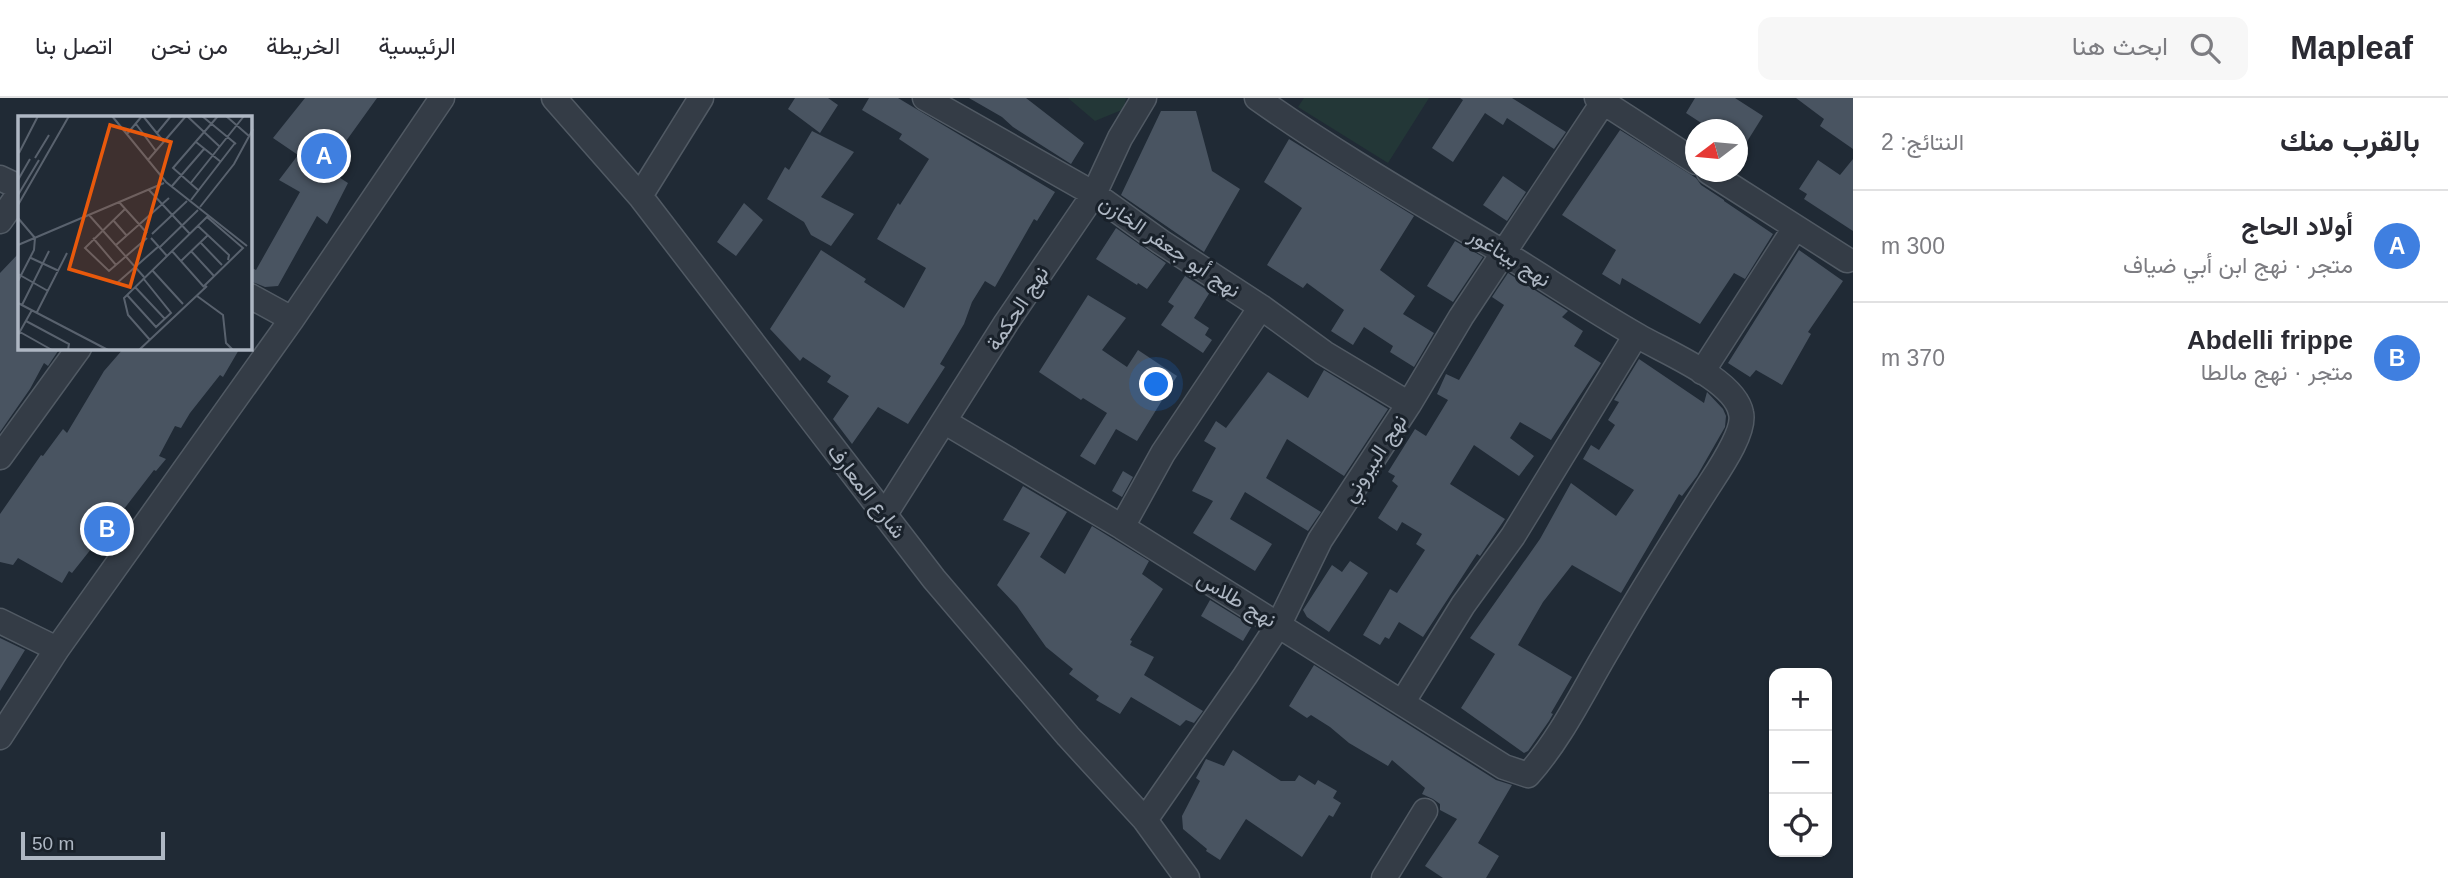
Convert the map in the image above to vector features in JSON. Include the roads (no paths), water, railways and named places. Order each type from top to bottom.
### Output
[{"type":"street","points":[[0,737],[57,649],[292,319],[442,98]]},
{"type":"street","name":"شارع المعارف","points":[[554,98],[640,196],[934,579],[1068,736],[1145,820],[1187,878]]},
{"type":"street","points":[[640,196],[701,98]]},
{"type":"street","name":"نهج أبو جعفر الخازن","points":[[925,98],[1094,194],[1324,353],[1409,404]]},
{"type":"street","name":"نهج الحكمة","points":[[885,514],[1006,323],[1094,194],[1120,138],[1144,98]]},
{"type":"street","name":"نهج بيتاغور","points":[[1257,98],[1342,155],[1636,335],[1702,372],[1728,390],[1737,400],[1742,415],[1740,430],[1567,720],[1543,759],[1528,775]]},
{"type":"street","points":[[1602,99],[1685,155]]},
{"type":"street","name":"نهج البيروني","points":[[1145,820],[1201,742],[1279,624],[1320,540],[1602,99]]},
{"type":"street","points":[[0,178],[18,187]]},
{"type":"street","points":[[1724,182],[1847,260]]},
{"type":"street","points":[[0,221],[18,195]]},
{"type":"street","points":[[1702,372],[1795,228]]},
{"type":"street","points":[[252,297],[292,319]]},
{"type":"street","points":[[1122,527],[1163,453],[1261,307]]},
{"type":"street","points":[[1402,703],[1463,606],[1513,536],[1636,335]]},
{"type":"street","points":[[0,457],[78,350]]},
{"type":"street","name":"نهج طلاس","points":[[945,422],[1279,624],[1504,768],[1528,775]]},
{"type":"street","points":[[0,621],[57,649]]},
{"type":"street","points":[[1384,878],[1425,811]]},
{"type":"place","name":"أولاد الحاج","points":[[324,156]]},
{"type":"place","name":"Abdelli frippe","points":[[107,529]]}]
